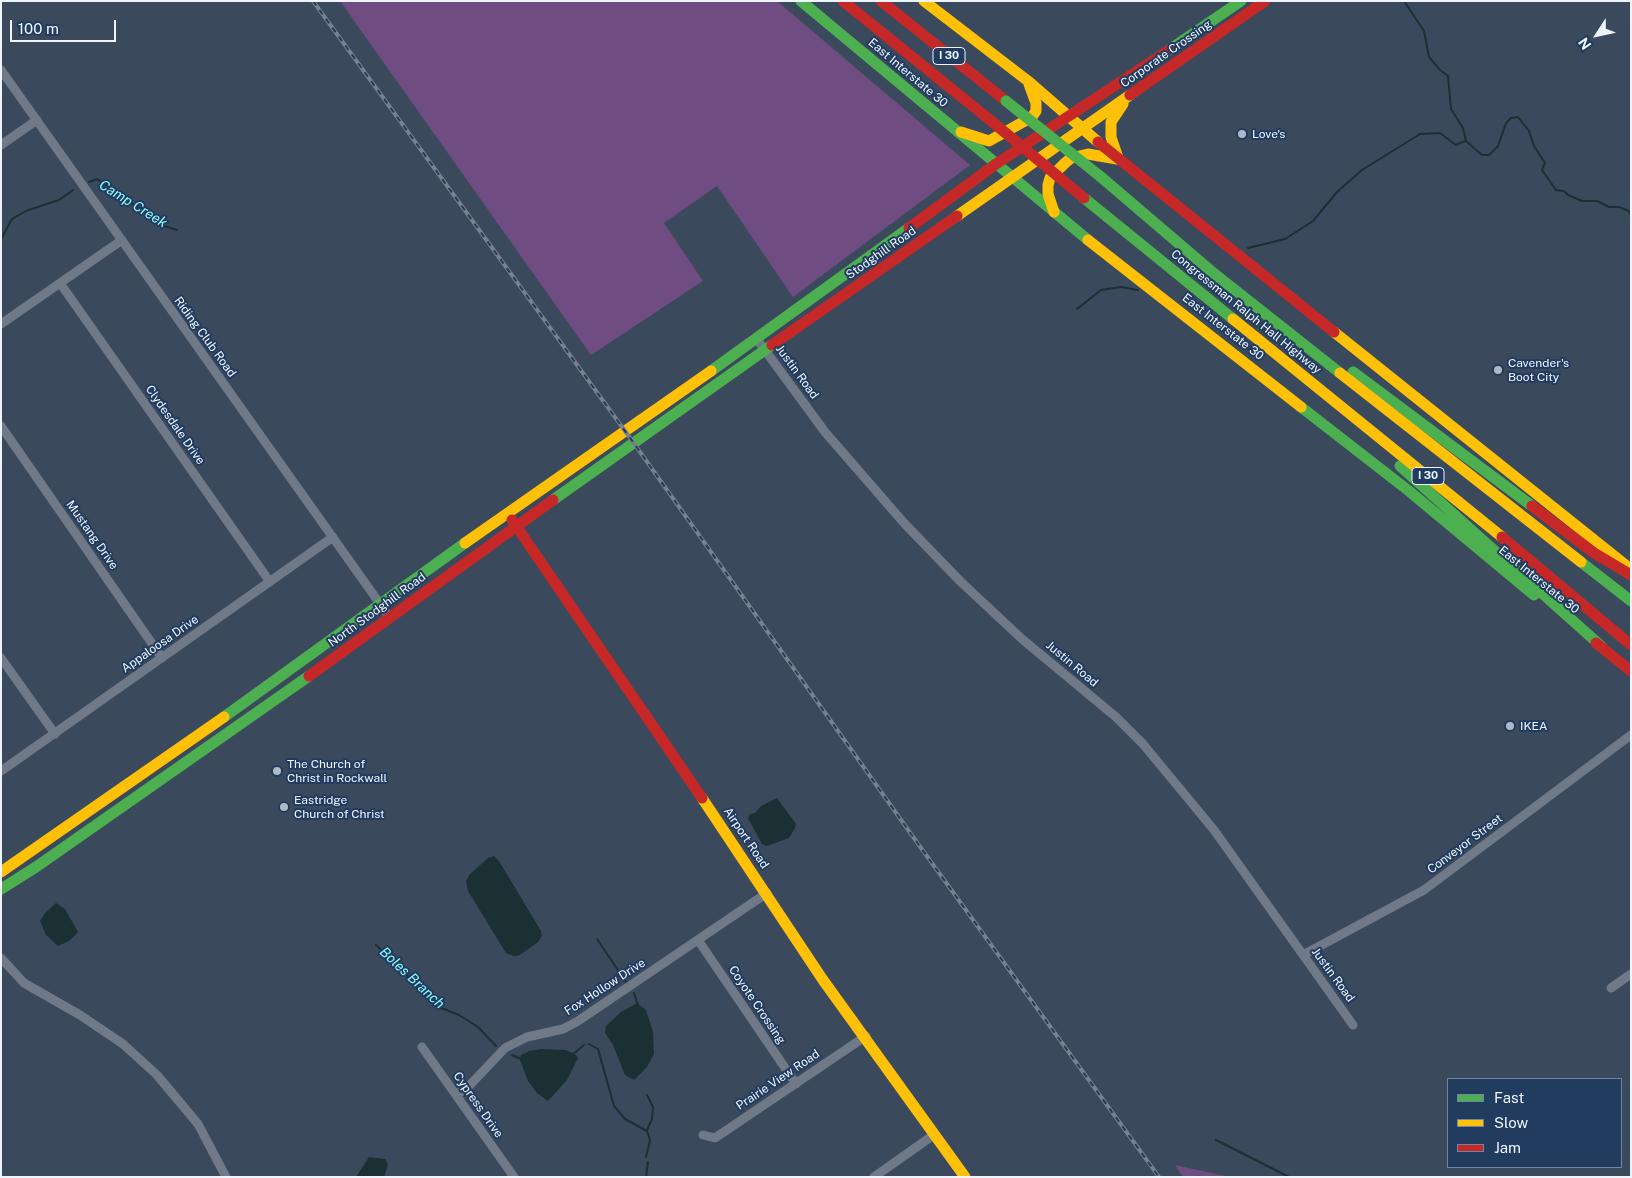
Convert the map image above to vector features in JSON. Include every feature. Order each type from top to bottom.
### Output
[{"type":"main road","name":"East Interstate 30","points":[[801,1],[1054,214],[1386,473],[1520,584],[1631,671]]},
{"type":"main road","name":"Congressman Ralph Hall Highway","points":[[839,1],[847,4],[990,120],[1507,541],[1571,598],[1631,645]]},
{"type":"main road","name":"Congressman Ralph Hall Highway","points":[[882,1],[1101,177],[1272,320],[1631,601]]},
{"type":"main road","points":[[924,1],[1028,81],[1119,160],[1631,569]]},
{"type":"main road","name":"Corporate Crossing","points":[[996,164],[1070,117],[1241,1]]},
{"type":"main road","name":"Corporate Crossing","points":[[1013,178],[1265,1]]},
{"type":"main road","points":[[953,128],[989,141],[1019,126],[1032,117],[1036,111],[1036,103],[1028,81]]},
{"type":"main road","points":[[1119,160],[1111,137],[1111,122],[1127,98]]},
{"type":"main road","points":[[1054,214],[1048,194],[1050,178],[1071,158],[1088,154],[1119,160]]},
{"type":"main road","name":"Stodghill Road","points":[[756,338],[996,164]]},
{"type":"main road","name":"Stodghill Road","points":[[765,350],[1013,178]]},
{"type":"main road","points":[[1222,310],[1251,340],[1378,447],[1601,646]]},
{"type":"main road","points":[[1272,320],[1299,334],[1374,386],[1594,553],[1631,575]]},
{"type":"main road","name":"North Stodghill Road","points":[[1,872],[756,338]]},
{"type":"main road","name":"North Stodghill Road","points":[[1,889],[44,862],[390,618],[516,526],[765,350]]},
{"type":"main road","name":"Airport Road","points":[[508,512],[824,980],[866,1036],[965,1177]]},
{"type":"street","name":"Riding Club Road","points":[[1,70],[390,618]]},
{"type":"street","points":[[1,145],[37,120]]},
{"type":"street","points":[[1,324],[122,240]]},
{"type":"street","name":"Clydesdale Drive","points":[[60,283],[270,582]]},
{"type":"street","name":"Justin Road","points":[[756,338],[844,454],[904,523],[953,574],[1022,639],[1116,717],[1143,744],[1214,830],[1353,1025]]},
{"type":"street","name":"Mustang Drive","points":[[1,426],[162,658]]},
{"type":"street","name":"Appaloosa Drive","points":[[1,771],[333,537]]},
{"type":"street","points":[[1,658],[55,734]]},
{"type":"street","name":"Conveyor Street","points":[[1303,954],[1424,890],[1631,735]]},
{"type":"street","name":"Fox Hollow Drive","points":[[456,1095],[470,1085],[505,1048],[526,1038],[563,1029],[578,1021],[767,893]]},
{"type":"street","name":"Coyote Crossing","points":[[698,940],[796,1084]]},
{"type":"street","points":[[1,958],[24,983],[80,1015],[123,1044],[157,1075],[198,1124],[226,1177]]},
{"type":"street","points":[[1611,988],[1631,974]]},
{"type":"street","name":"Prairie View Road","points":[[703,1135],[715,1138],[866,1036]]},
{"type":"street","name":"Cypress Drive","points":[[422,1047],[514,1177]]},
{"type":"street","points":[[874,1177],[936,1134]]},
{"type":"shaded area","points":[[340,1],[777,1],[970,165],[793,297],[717,186],[664,223],[703,281],[591,355]]},
{"type":"shaded area","points":[[777,798],[796,824],[789,838],[767,846],[762,844],[748,818],[750,814],[755,813],[761,806]]},
{"type":"shaded area","points":[[494,856],[499,861],[541,931],[542,936],[538,942],[520,955],[514,956],[506,953],[468,891],[466,881],[470,874],[488,858]]},
{"type":"shaded area","points":[[56,903],[65,909],[78,932],[69,941],[58,946],[46,935],[40,921],[45,913]]},
{"type":"shaded area","points":[[637,1003],[646,1010],[653,1032],[654,1054],[647,1067],[634,1080],[625,1075],[613,1045],[605,1033],[606,1026],[621,1012]]},
{"type":"shaded area","points":[[541,1049],[566,1050],[578,1058],[567,1080],[548,1101],[537,1093],[528,1081],[520,1060],[521,1055],[529,1051]]},
{"type":"shaded area","points":[[369,1157],[385,1159],[388,1164],[384,1177],[356,1177]]},
{"type":"shaded area","points":[[1175,1165],[1230,1177],[1183,1177]]},
{"type":"waterway","points":[[1404,1],[1424,31],[1429,57],[1448,76],[1451,109],[1463,128],[1466,141],[1482,155],[1489,155],[1498,146],[1506,123],[1511,118],[1518,117],[1529,131],[1534,146],[1545,163],[1542,170],[1556,190],[1564,191],[1568,195],[1582,201],[1597,201],[1609,207],[1619,207],[1629,211],[1631,215]]},
{"type":"waterway","points":[[1248,248],[1285,239],[1313,221],[1337,192],[1362,170],[1420,134],[1440,133],[1456,145],[1465,141]]},
{"type":"waterway","name":"Camp Creek","points":[[89,182],[97,179],[164,226],[177,230]]},
{"type":"waterway","name":"Camp Creek","points":[[1,239],[12,219],[26,211],[59,200],[73,190]]},
{"type":"waterway","points":[[1077,309],[1101,290],[1121,287],[1138,290]]},
{"type":"waterway","points":[[597,939],[626,982]]},
{"type":"waterway","name":"Boles Branch","points":[[376,945],[439,1007],[459,1015],[478,1027],[496,1046]]},
{"type":"waterway","points":[[634,993],[638,1005]]},
{"type":"waterway","name":"Boles Branch","points":[[589,1044],[598,1049],[614,1106],[625,1119],[647,1131],[650,1140],[646,1157]]},
{"type":"waterway","name":"Boles Branch","points":[[572,1055],[584,1045]]},
{"type":"waterway","name":"Boles Branch","points":[[512,1055],[521,1059]]},
{"type":"waterway","points":[[647,1095],[653,1107],[652,1119],[647,1130]]},
{"type":"waterway","points":[[1216,1140],[1289,1177]]},
{"type":"waterway","name":"Boles Branch","points":[[646,1177],[648,1162]]},
{"type":"railway","points":[[313,1],[633,442],[921,848],[1159,1177]]},
{"type":"traffic: fast","points":[[801,1],[1088,240]]},
{"type":"traffic: fast","points":[[1169,50],[1241,1]]},
{"type":"traffic: fast","points":[[1006,101],[1101,177]]},
{"type":"traffic: fast","points":[[1101,177],[1211,271],[1340,373]]},
{"type":"traffic: fast","points":[[1084,198],[1233,319]]},
{"type":"traffic: fast","points":[[711,371],[909,228]]},
{"type":"traffic: fast","points":[[553,500],[772,345]]},
{"type":"traffic: fast","points":[[1353,372],[1532,506]]},
{"type":"traffic: fast","points":[[1301,407],[1409,491],[1534,595]]},
{"type":"traffic: fast","points":[[1400,466],[1601,646]]},
{"type":"traffic: fast","points":[[224,717],[465,543]]},
{"type":"traffic: fast","points":[[1581,562],[1631,601]]},
{"type":"traffic: fast","points":[[1,889],[36,867],[309,676]]},
{"type":"traffic: slow","points":[[924,1],[1028,81],[1098,142]]},
{"type":"traffic: slow","points":[[961,132],[989,141],[1032,117],[1036,111],[1036,103],[1029,84]]},
{"type":"traffic: slow","points":[[957,216],[1130,95]]},
{"type":"traffic: slow","points":[[1118,158],[1111,137],[1111,122],[1123,104]]},
{"type":"traffic: slow","points":[[1054,212],[1048,194],[1048,185],[1050,178],[1065,163],[1071,158],[1088,154],[1117,159]]},
{"type":"traffic: slow","points":[[1088,240],[1301,407]]},
{"type":"traffic: slow","points":[[1233,319],[1502,537]]},
{"type":"traffic: slow","points":[[1334,332],[1628,567]]},
{"type":"traffic: slow","points":[[465,543],[711,371]]},
{"type":"traffic: slow","points":[[1340,373],[1581,562]]},
{"type":"traffic: slow","points":[[1,872],[224,717]]},
{"type":"traffic: slow","points":[[702,798],[823,980],[965,1177]]},
{"type":"traffic: jam","points":[[843,1],[990,120]]},
{"type":"traffic: jam","points":[[881,1],[1006,101]]},
{"type":"traffic: jam","points":[[1130,95],[1265,1]]},
{"type":"traffic: jam","points":[[909,228],[996,164],[1169,50]]},
{"type":"traffic: jam","points":[[990,120],[1084,198]]},
{"type":"traffic: jam","points":[[1098,142],[1334,332]]},
{"type":"traffic: jam","points":[[772,345],[957,216]]},
{"type":"traffic: jam","points":[[309,676],[553,500]]},
{"type":"traffic: jam","points":[[1532,506],[1594,553],[1631,575]]},
{"type":"traffic: jam","points":[[512,520],[702,798]]},
{"type":"traffic: jam","points":[[1502,537],[1631,645]]},
{"type":"traffic: jam","points":[[1596,643],[1631,671]]},
{"type":"place","name":"Love's","points":[[1242,134]]},
{"type":"place","name":"Cavender's Boot City","points":[[1498,370]]},
{"type":"place","name":"IKEA","points":[[1510,726]]},
{"type":"place","name":"The Church of Christ in Rockwall","points":[[277,771]]},
{"type":"place","name":"Eastridge Church of Christ","points":[[284,807]]}]
